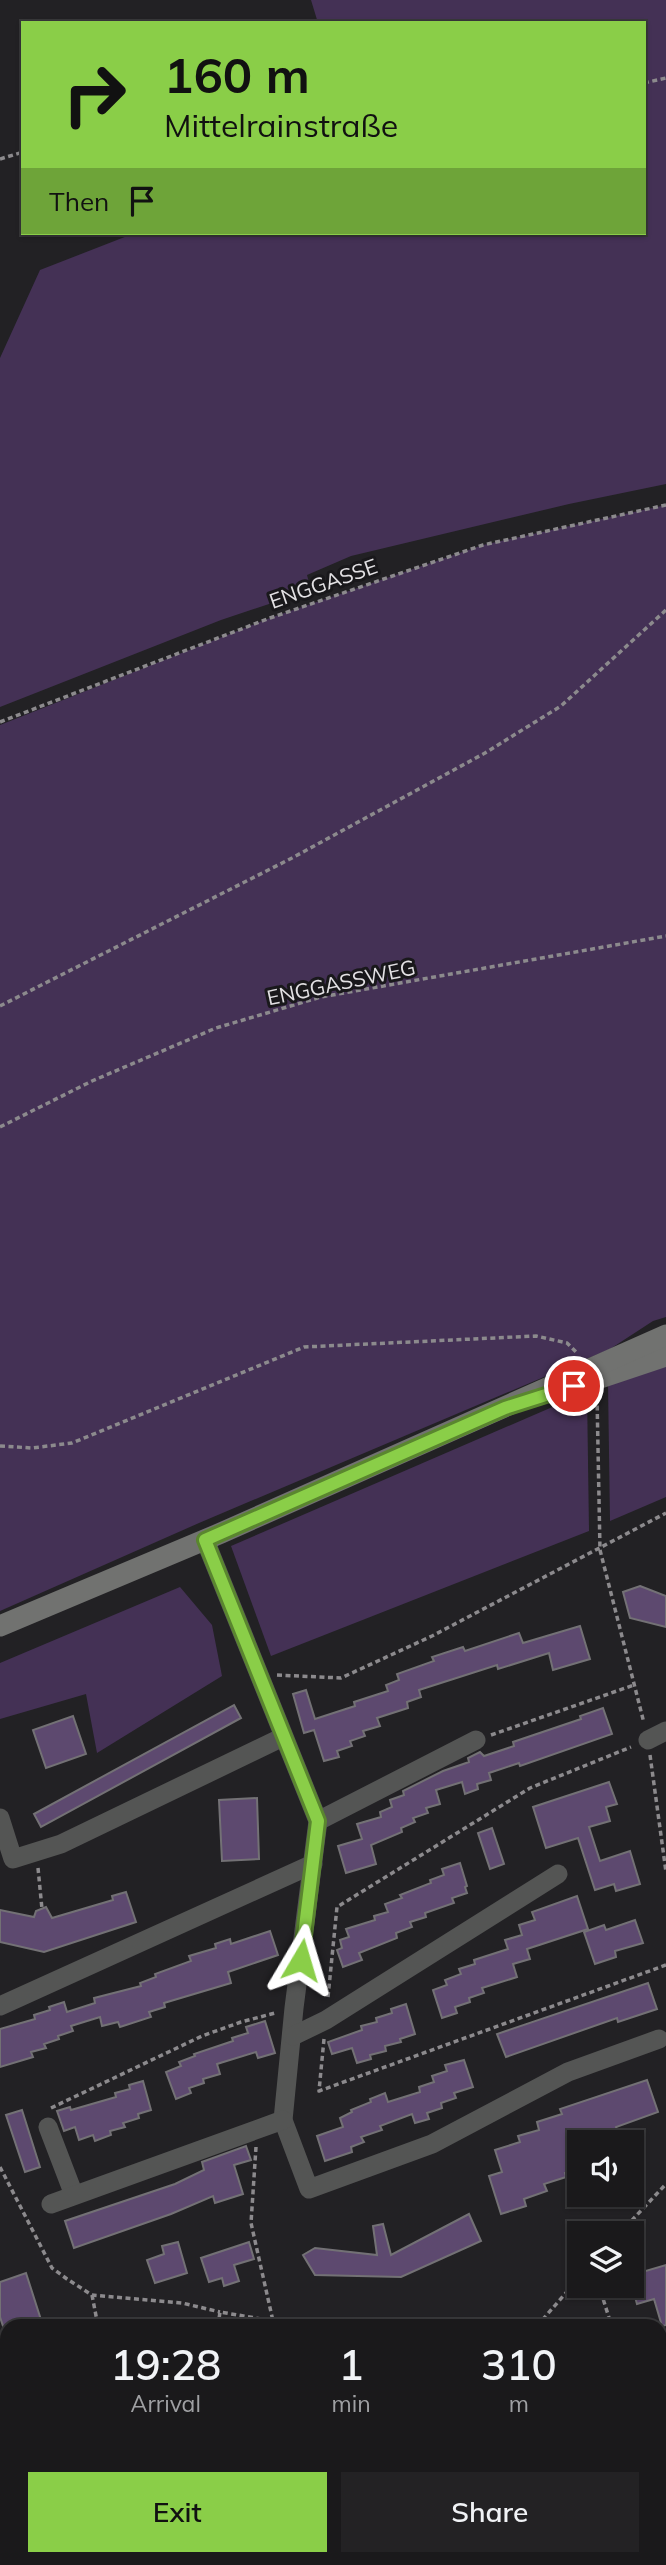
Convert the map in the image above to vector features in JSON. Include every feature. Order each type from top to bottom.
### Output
[{"type":"street","points":[[0,1626],[205,1540],[505,1408],[595,1373],[666,1335]]},
{"type":"street","points":[[595,1373],[666,1356]]},
{"type":"street","points":[[205,1540],[318,1821],[283,2120],[309,2189],[432,2144],[568,2072],[659,2039]]},
{"type":"street","points":[[648,1740],[666,1731]]},
{"type":"street","points":[[0,1818],[13,1859],[61,1844],[283,1737]]},
{"type":"street","points":[[318,1821],[476,1740]]},
{"type":"street","points":[[0,2006],[313,1864]]},
{"type":"street","points":[[293,2036],[326,2020],[558,1874]]},
{"type":"street","points":[[45,2119],[74,2195]]},
{"type":"street","points":[[51,2204],[257,2132],[283,2120]]},
{"type":"path","points":[[646,83],[666,78]]},
{"type":"path","points":[[0,159],[21,153]]},
{"type":"path","name":"ENGGASSE","points":[[0,722],[270,618],[483,545],[666,505]]},
{"type":"path","points":[[0,1006],[292,858],[485,753],[561,706],[666,610]]},
{"type":"path","name":"ENGGASSWEG","points":[[0,1127],[92,1081],[216,1028],[321,998],[666,936]]},
{"type":"path","points":[[0,1446],[32,1448],[72,1443],[304,1347],[536,1336],[567,1343],[595,1373],[600,1549],[648,1740],[666,1872]]},
{"type":"path","points":[[272,1675],[341,1678],[432,1636],[666,1513]]},
{"type":"path","points":[[476,1740],[634,1685]]},
{"type":"path","points":[[648,1740],[530,1788],[337,1907],[319,2091],[666,1965]]},
{"type":"path","points":[[36,1852],[42,1909]]},
{"type":"path","points":[[45,2119],[128,2070],[202,2036],[294,2008]]},
{"type":"path","points":[[257,2132],[251,2223],[273,2319]]},
{"type":"path","points":[[0,2167],[52,2268],[92,2295],[182,2303],[261,2319]]},
{"type":"path","points":[[631,2221],[666,2184]]},
{"type":"path","points":[[543,2319],[567,2292]]},
{"type":"path","points":[[92,2295],[97,2319]]},
{"type":"path","points":[[603,2298],[609,2319]]},
{"type":"path","points":[[219,2319],[220,2312]]},
{"type":"shaded area","points":[[311,0],[666,0],[666,484],[569,504],[351,556],[307,575],[311,590],[221,620],[0,707],[0,358],[40,270],[130,235],[646,235],[646,21],[317,21]]},
{"type":"shaded area","points":[[666,505],[666,1317],[653,1321],[610,1349],[199,1523],[0,1611],[0,725],[270,618],[483,545]]},
{"type":"shaded area","points":[[666,1364],[666,1497],[610,1521],[608,1383]]},
{"type":"shaded area","points":[[587,1392],[589,1531],[271,1656],[231,1546]]},
{"type":"shaded area","points":[[180,1587],[212,1625],[222,1676],[97,1753],[86,1694],[0,1719],[0,1663]]},
{"type":"building","points":[[640,1586],[666,1596],[666,1627],[630,1618],[623,1592]]},
{"type":"building","points":[[580,1626],[590,1659],[553,1670],[549,1653],[498,1669],[497,1665],[419,1690],[421,1697],[407,1702],[408,1708],[377,1718],[380,1726],[363,1731],[365,1736],[350,1741],[352,1746],[337,1751],[339,1757],[324,1761],[314,1730],[304,1733],[293,1694],[306,1690],[315,1719],[355,1706],[354,1702],[388,1691],[386,1685],[399,1680],[397,1674],[434,1661],[432,1657],[463,1647],[465,1651],[519,1633],[523,1643]]},
{"type":"building","points":[[234,1705],[241,1718],[41,1827],[34,1814]]},
{"type":"building","points":[[603,1708],[612,1734],[520,1766],[519,1763],[489,1773],[491,1780],[477,1784],[478,1789],[465,1794],[462,1782],[436,1790],[440,1804],[426,1808],[428,1813],[413,1818],[415,1822],[401,1828],[402,1832],[371,1845],[376,1864],[346,1873],[338,1846],[362,1839],[357,1824],[381,1817],[380,1812],[392,1807],[390,1800],[404,1795],[403,1791],[443,1771],[469,1762],[468,1758],[480,1752],[484,1756],[514,1746],[513,1742],[581,1719],[580,1716]]},
{"type":"building","points":[[73,1716],[86,1754],[46,1768],[33,1730]]},
{"type":"building","points":[[609,1782],[617,1804],[606,1807],[610,1821],[589,1827],[600,1861],[630,1851],[640,1884],[616,1891],[614,1884],[595,1890],[578,1838],[546,1848],[533,1807]]},
{"type":"building","points":[[257,1798],[259,1859],[222,1861],[219,1800]]},
{"type":"building","points":[[492,1828],[504,1864],[490,1869],[478,1833]]},
{"type":"building","points":[[460,1863],[467,1893],[452,1898],[454,1903],[425,1913],[426,1917],[410,1922],[412,1927],[396,1933],[397,1938],[359,1953],[362,1960],[343,1967],[337,1950],[342,1948],[340,1940],[349,1937],[346,1929],[375,1920],[374,1916],[388,1912],[385,1904],[431,1883],[430,1880],[444,1875],[442,1869]]},
{"type":"building","points":[[126,1892],[136,1922],[44,1952],[0,1942],[0,1910],[34,1917],[36,1911],[46,1907],[52,1918],[113,1900],[112,1896]]},
{"type":"building","points":[[577,1896],[588,1929],[527,1949],[530,1959],[513,1964],[517,1977],[482,1988],[484,1993],[455,2007],[457,2013],[442,2018],[433,1990],[447,1985],[445,1980],[461,1974],[459,1969],[475,1964],[474,1960],[508,1949],[505,1940],[522,1935],[519,1925],[535,1920],[532,1912]]},
{"type":"building","points":[[635,1920],[643,1943],[615,1951],[616,1957],[595,1964],[584,1932],[604,1925],[606,1930]]},
{"type":"building","points":[[270,1931],[278,1955],[228,1972],[231,1983],[164,2003],[165,2007],[149,2012],[151,2017],[120,2027],[118,2022],[102,2026],[100,2017],[71,2026],[73,2031],[44,2044],[46,2048],[31,2052],[33,2057],[0,2067],[0,2029],[35,2019],[34,2015],[64,2002],[67,2012],[95,2003],[94,1998],[141,1986],[140,1983],[156,1977],[155,1974],[191,1961],[189,1956],[216,1948],[215,1944],[230,1939],[231,1944]]},
{"type":"building","points":[[648,1983],[657,2009],[618,2022],[617,2018],[506,2057],[497,2034]]},
{"type":"building","points":[[406,2004],[415,2034],[400,2039],[401,2042],[385,2046],[386,2051],[370,2055],[371,2059],[357,2063],[352,2048],[332,2054],[328,2042],[362,2030],[361,2026],[377,2022],[376,2018],[392,2013],[391,2009]]},
{"type":"building","points":[[265,2021],[275,2053],[258,2058],[256,2052],[217,2064],[220,2074],[203,2079],[204,2083],[189,2088],[191,2093],[176,2099],[166,2072],[181,2066],[179,2062],[195,2056],[194,2054],[248,2033],[246,2027]]},
{"type":"building","points":[[464,2060],[473,2087],[454,2093],[456,2098],[441,2103],[442,2108],[427,2113],[429,2119],[415,2123],[412,2114],[380,2126],[382,2130],[361,2137],[364,2142],[351,2147],[352,2152],[325,2161],[317,2136],[343,2127],[340,2118],[352,2112],[351,2110],[385,2093],[388,2102],[420,2092],[419,2087],[434,2082],[432,2076],[447,2071],[445,2065]]},
{"type":"building","points":[[647,2080],[658,2112],[616,2127],[617,2130],[567,2130],[566,2177],[544,2184],[547,2191],[524,2199],[526,2206],[501,2214],[489,2176],[502,2172],[495,2150],[520,2142],[518,2136],[539,2130],[537,2122],[562,2114],[560,2109]]},
{"type":"building","points":[[143,2081],[151,2110],[138,2114],[139,2118],[123,2123],[125,2127],[110,2131],[111,2135],[95,2141],[93,2135],[79,2140],[75,2127],[64,2131],[57,2111],[70,2107],[71,2110],[116,2097],[115,2093],[130,2089],[129,2085]]},
{"type":"building","points":[[22,2110],[40,2167],[25,2172],[6,2115]]},
{"type":"building","points":[[246,2146],[251,2160],[234,2165],[243,2194],[215,2203],[213,2196],[171,2214],[74,2248],[65,2221],[175,2184],[204,2170],[202,2162]]},
{"type":"building","points":[[469,2214],[481,2241],[401,2277],[315,2275],[303,2255],[315,2248],[377,2255],[373,2226],[383,2224],[391,2255]]},
{"type":"building","points":[[178,2242],[187,2273],[155,2283],[147,2260],[164,2254],[162,2246]]},
{"type":"building","points":[[249,2242],[254,2259],[234,2265],[239,2281],[224,2286],[222,2278],[209,2282],[201,2258]]},
{"type":"building","points":[[666,2265],[666,2319],[660,2319],[654,2299],[637,2304],[635,2298],[644,2298],[644,2271]]},
{"type":"building","points":[[26,2273],[41,2319],[1,2319],[0,2282]]},
{"type":"route","points":[[301,1960],[318,1821],[205,1540],[505,1408],[574,1386]]}]
